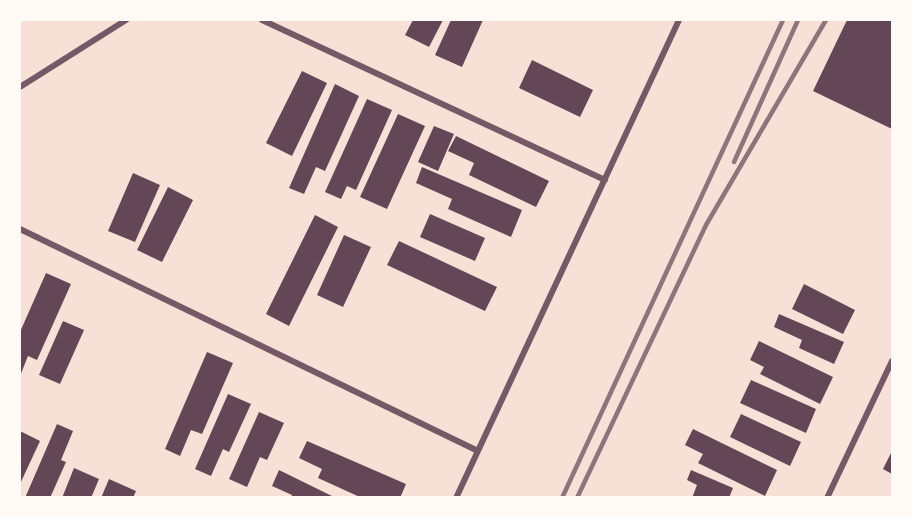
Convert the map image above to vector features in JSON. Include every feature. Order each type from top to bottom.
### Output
[{"type":"street","points":[[20,87],[126,20]]},
{"type":"street","points":[[262,20],[605,180]]},
{"type":"street","points":[[456,498],[679,20]]},
{"type":"street","points":[[20,229],[477,451]]},
{"type":"street","points":[[827,498],[892,361]]},
{"type":"building","points":[[413,20],[443,20],[429,47],[405,35]]},
{"type":"building","points":[[451,20],[483,20],[462,67],[435,55]]},
{"type":"building","points":[[847,20],[892,20],[892,129],[813,91]]},
{"type":"building","points":[[532,60],[593,90],[580,117],[519,88]]},
{"type":"building","points":[[302,71],[327,83],[292,156],[266,143]]},
{"type":"building","points":[[335,84],[359,96],[325,171],[316,167],[304,194],[289,188]]},
{"type":"building","points":[[367,99],[392,110],[356,190],[347,186],[341,199],[325,192]]},
{"type":"building","points":[[398,114],[425,126],[387,209],[360,197]]},
{"type":"building","points":[[434,126],[454,134],[438,171],[418,162]]},
{"type":"building","points":[[456,136],[549,181],[536,207],[469,175],[474,163],[448,151]]},
{"type":"building","points":[[422,167],[522,210],[511,237],[448,209],[452,199],[416,183]]},
{"type":"building","points":[[133,173],[160,185],[135,242],[108,231]]},
{"type":"building","points":[[168,187],[193,200],[162,262],[137,250]]},
{"type":"building","points":[[430,214],[485,238],[475,261],[420,237]]},
{"type":"building","points":[[315,215],[338,227],[289,326],[266,314]]},
{"type":"building","points":[[344,235],[371,247],[343,307],[317,295]]},
{"type":"building","points":[[399,241],[497,287],[485,311],[387,265]]},
{"type":"building","points":[[46,273],[71,284],[37,360],[28,356],[20,376],[20,332]]},
{"type":"building","points":[[804,284],[855,310],[843,334],[792,309]]},
{"type":"building","points":[[779,314],[844,342],[834,364],[799,348],[802,340],[774,327]]},
{"type":"building","points":[[63,321],[84,330],[60,384],[39,375]]},
{"type":"building","points":[[759,341],[833,377],[820,404],[760,374],[764,367],[750,360]]},
{"type":"building","points":[[207,352],[233,363],[202,434],[191,430],[180,456],[165,449]]},
{"type":"building","points":[[751,380],[816,409],[806,433],[740,403]]},
{"type":"building","points":[[228,394],[251,404],[229,452],[223,449],[211,476],[195,469]]},
{"type":"building","points":[[259,412],[284,423],[267,460],[260,457],[247,487],[229,479]]},
{"type":"building","points":[[741,414],[801,442],[790,466],[730,437]]},
{"type":"building","points":[[57,424],[73,431],[61,460],[66,462],[50,498],[25,498]]},
{"type":"building","points":[[693,429],[777,470],[765,496],[698,463],[703,454],[685,445]]},
{"type":"building","points":[[20,431],[40,441],[20,484]]},
{"type":"building","points":[[307,441],[406,484],[400,498],[362,498],[318,478],[322,469],[299,458]]},
{"type":"building","points":[[892,451],[892,474],[883,469]]},
{"type":"building","points":[[74,468],[99,479],[91,498],[62,498]]},
{"type":"building","points":[[279,470],[336,498],[291,498],[292,495],[272,486]]},
{"type":"building","points":[[691,470],[733,488],[729,498],[692,498],[697,485],[687,480]]},
{"type":"building","points":[[109,479],[136,491],[133,498],[101,498]]},
{"type":"railway","points":[[562,498],[783,20]]},
{"type":"railway","points":[[734,162],[798,20]]},
{"type":"railway","points":[[577,498],[706,225],[826,20]]}]
